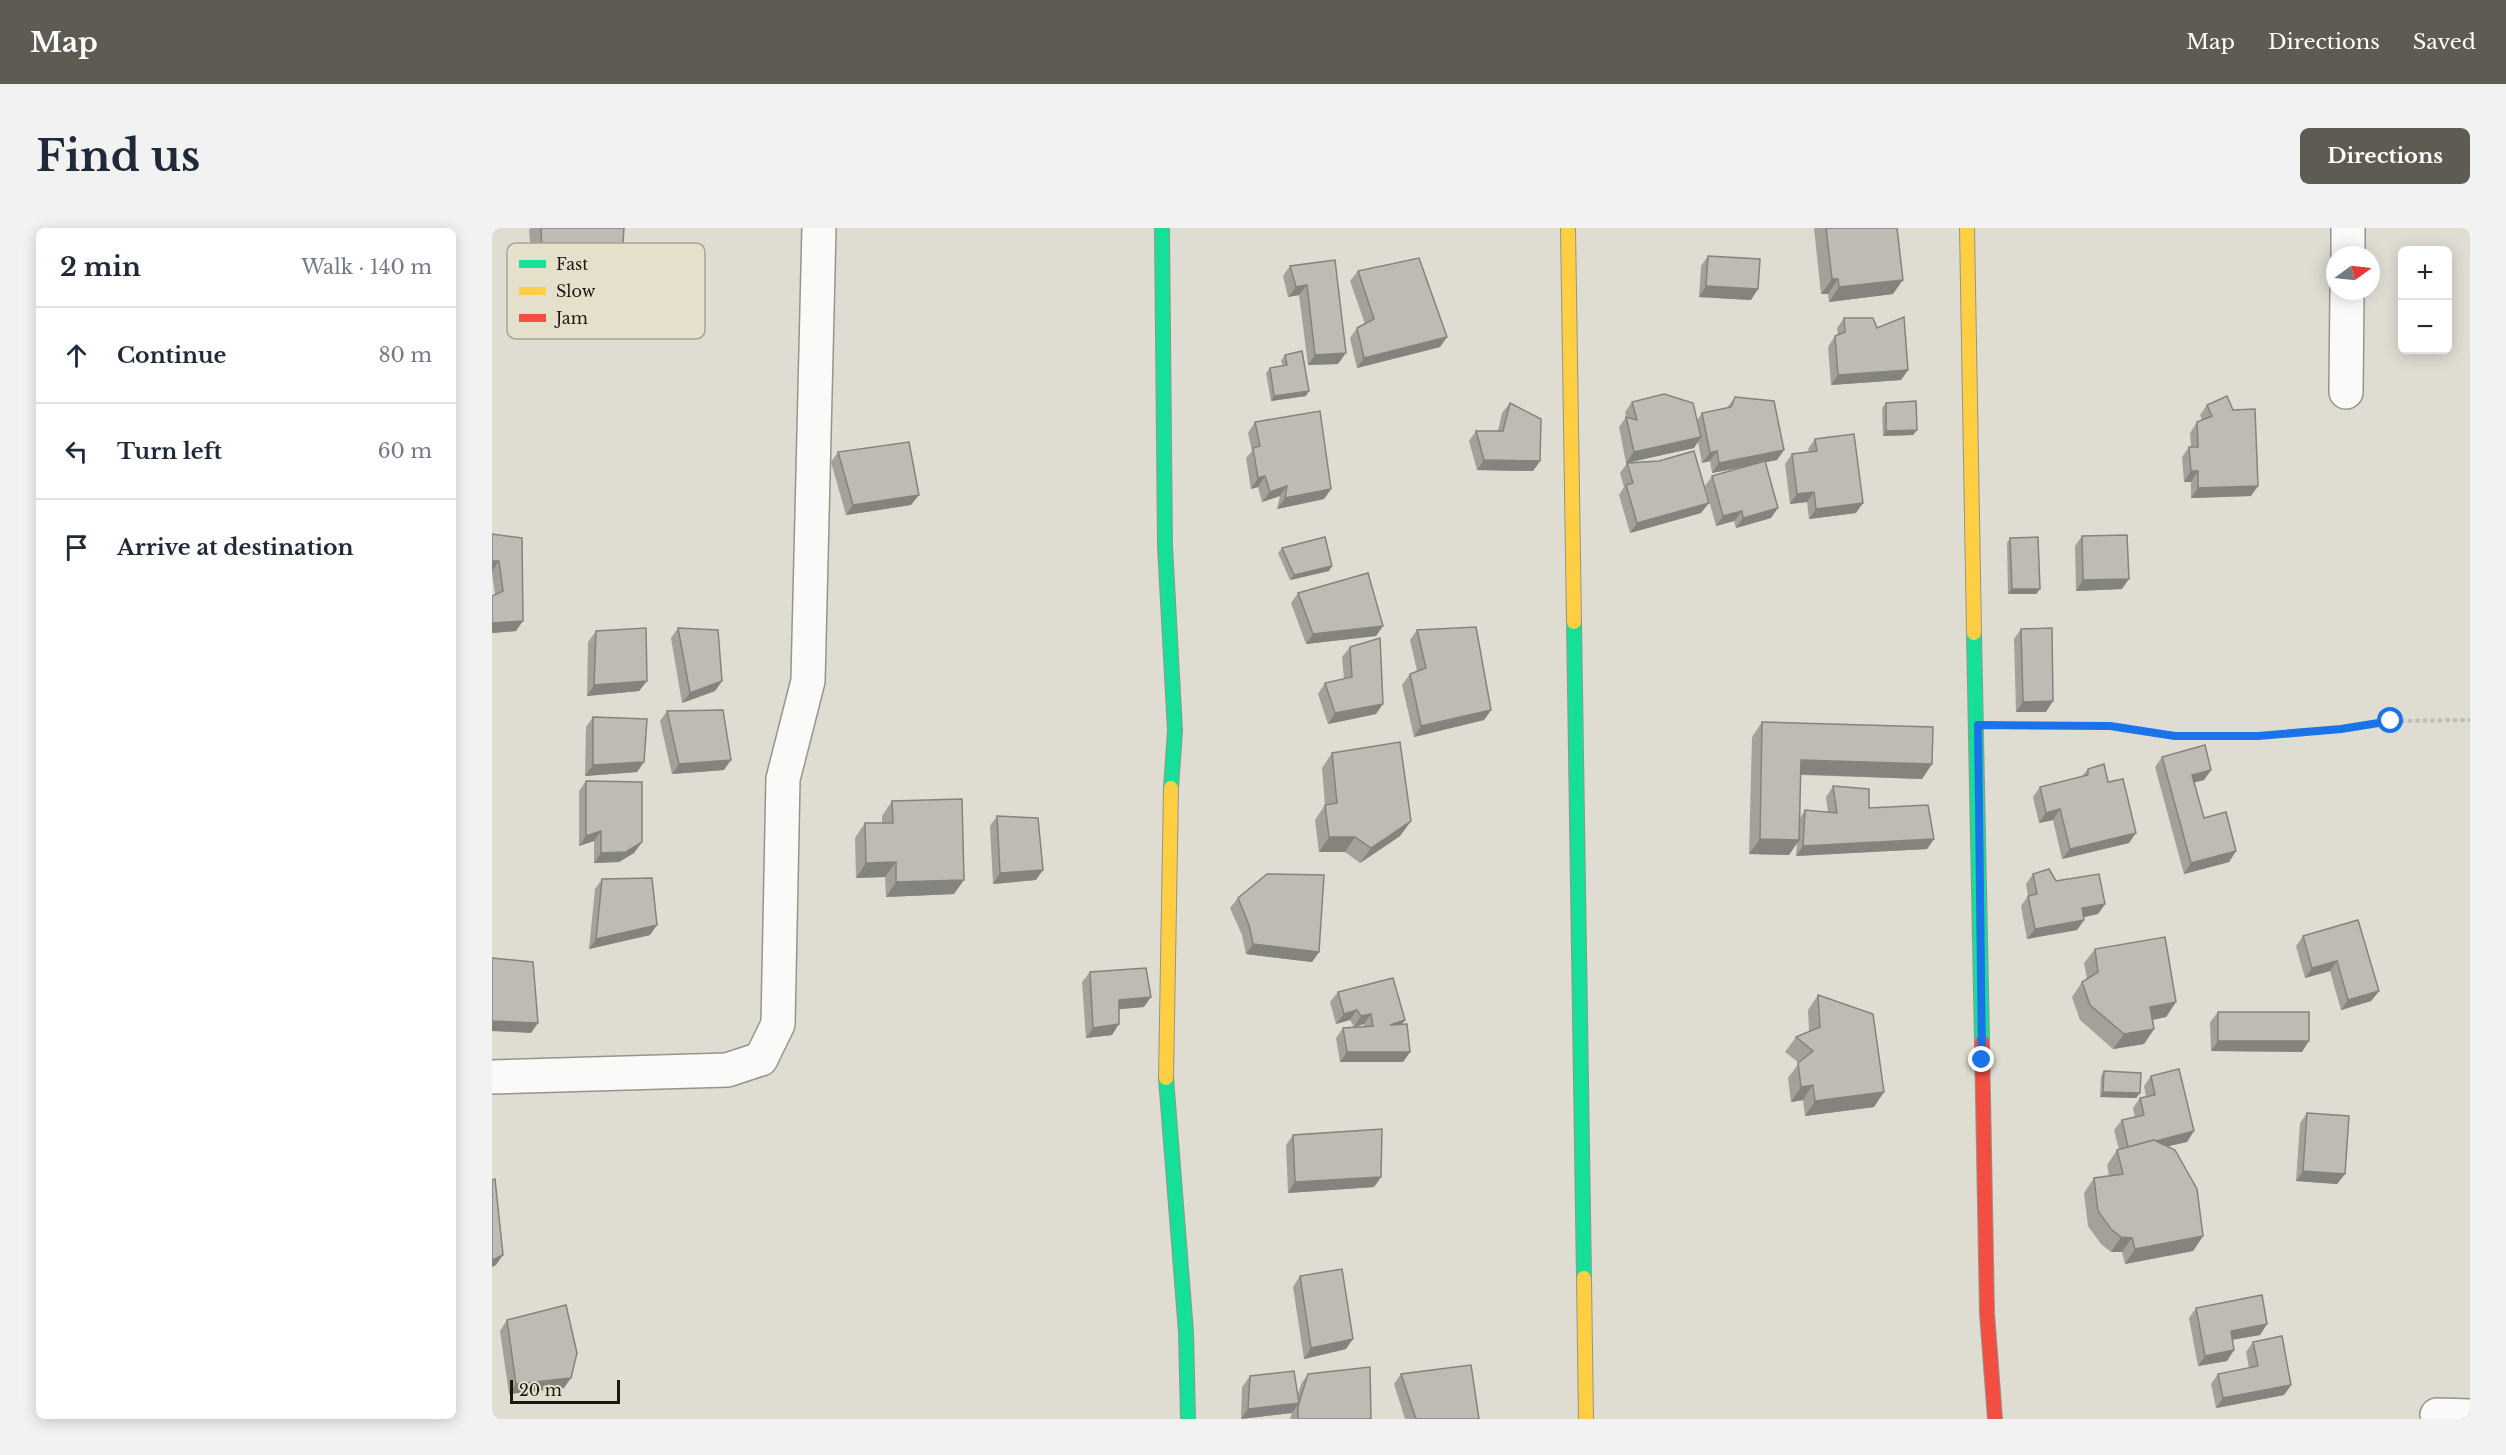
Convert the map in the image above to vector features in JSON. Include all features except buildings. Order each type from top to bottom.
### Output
[{"type":"street","points":[[492,1077],[727,1070],[761,1059],[778,1024],[783,779],[808,681],[819,228]]},
{"type":"street","points":[[1162,228],[1165,546],[1175,731],[1169,815],[1165,1060],[1186,1332],[1188,1419]]},
{"type":"street","points":[[1568,228],[1586,1419]]},
{"type":"street","points":[[1967,228],[1978,725],[1986,1278],[1995,1419]]},
{"type":"street","points":[[2348,228],[2348,246]]},
{"type":"street","points":[[2346,392],[2347,300]]},
{"type":"street","points":[[2437,1415],[2470,1416]]},
{"type":"path","points":[[1978,725],[2110,726],[2175,736],[2258,736],[2341,729],[2391,721],[2470,720]]},
{"type":"traffic: fast","points":[[1162,228],[1165,546],[1175,731],[1171,788]]},
{"type":"traffic: fast","points":[[1574,622],[1584,1278]]},
{"type":"traffic: fast","points":[[1974,633],[1982,1042]]},
{"type":"traffic: fast","points":[[1166,1078],[1186,1332],[1188,1419]]},
{"type":"traffic: slow","points":[[1568,228],[1574,622]]},
{"type":"traffic: slow","points":[[1967,228],[1974,633]]},
{"type":"traffic: slow","points":[[1166,1078],[1171,788]]},
{"type":"traffic: slow","points":[[1584,1278],[1586,1419]]},
{"type":"traffic: jam","points":[[1982,1042],[1987,1313],[1995,1419]]},
{"type":"route","points":[[1982,1060],[1978,725],[2110,726],[2175,736],[2258,736],[2341,729],[2391,721]]}]
